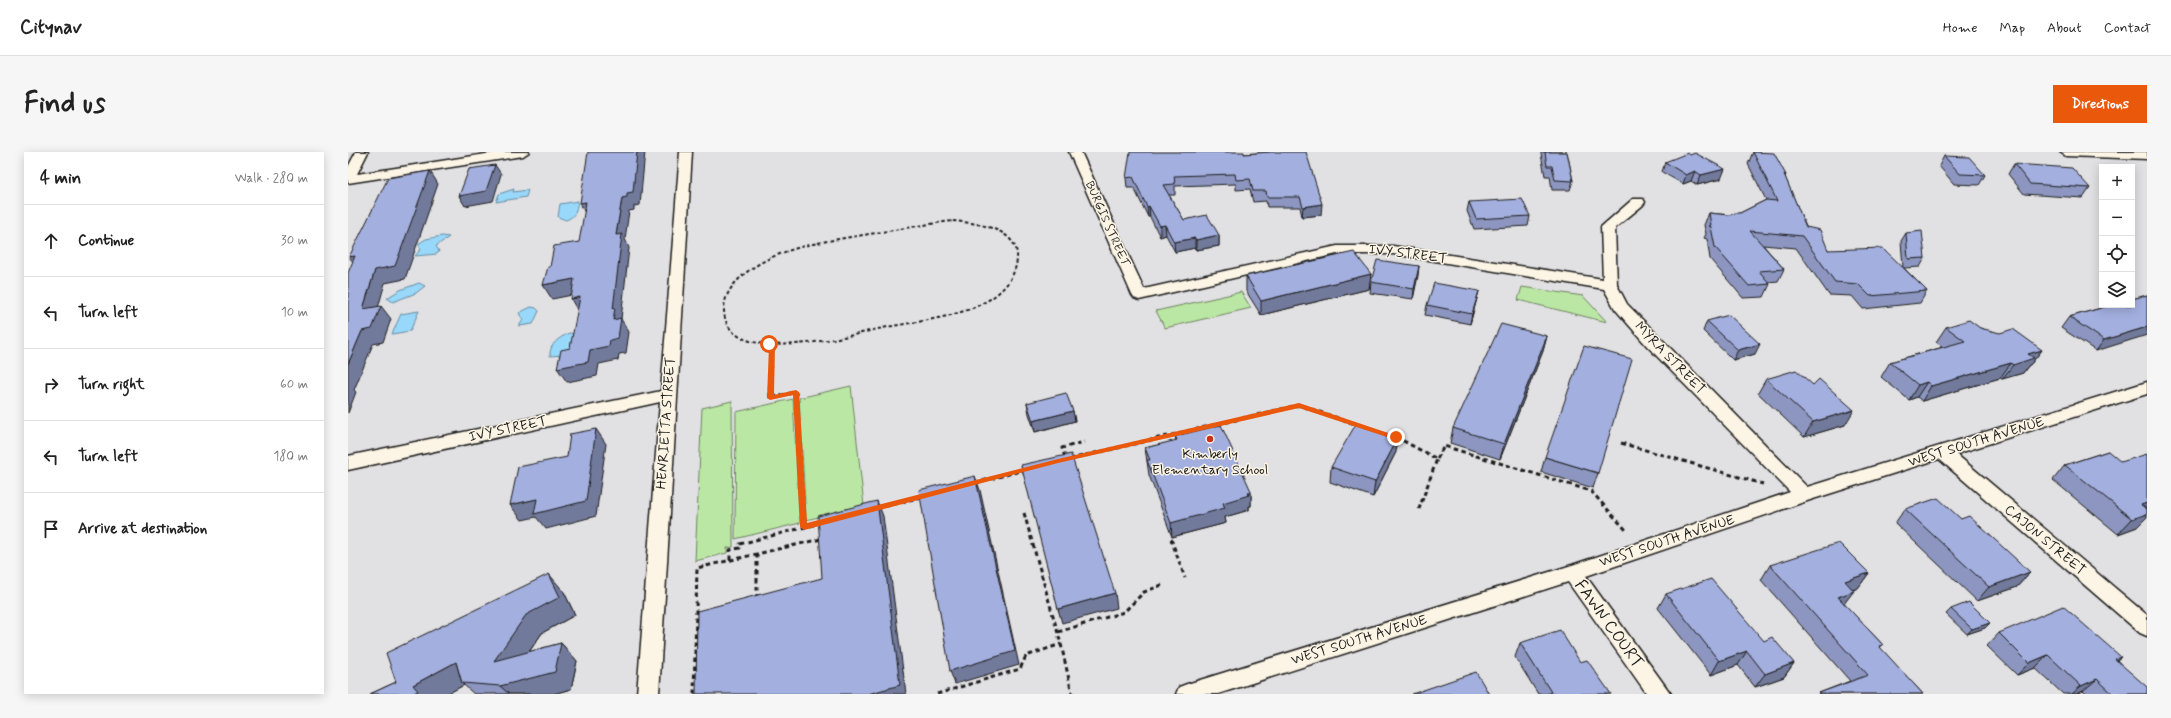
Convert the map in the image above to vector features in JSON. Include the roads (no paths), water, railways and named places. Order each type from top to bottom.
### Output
[{"type":"street","points":[[348,179],[362,152]]},
{"type":"street","points":[[348,179],[523,152]]},
{"type":"street","name":"HENRIETTA STREET","points":[[648,694],[686,152]]},
{"type":"street","name":"BURGIS STREET","points":[[1075,152],[1138,295]]},
{"type":"street","points":[[2066,152],[2147,155]]},
{"type":"street","name":"MYRA STREET","points":[[1638,202],[1608,227],[1610,285],[1620,306],[1652,342],[1804,495]]},
{"type":"street","name":"IVY STREET","points":[[1138,295],[1337,250],[1367,248],[1393,250],[1610,285]]},
{"type":"street","name":"WEST SOUTH AVENUE","points":[[1187,694],[1572,573],[1804,495],[1943,453],[2147,388]]},
{"type":"street","name":"IVY STREET","points":[[348,463],[668,395]]},
{"type":"street","name":"CAJON STREET","points":[[1943,453],[2147,627]]},
{"type":"street","name":"FAWN COURT","points":[[1572,573],[1660,694]]},
{"type":"water","points":[[514,189],[513,192],[528,190],[526,197],[496,202],[499,194]]},
{"type":"water","points":[[578,201],[576,210],[572,217],[566,220],[558,217],[560,204]]},
{"type":"water","points":[[442,236],[449,237],[436,246],[439,251],[437,254],[415,256],[421,249],[418,244],[426,239]]},
{"type":"water","points":[[419,283],[425,286],[416,293],[393,302],[387,298],[400,290]]},
{"type":"water","points":[[531,307],[536,308],[539,311],[533,324],[519,326],[523,320],[519,313]]},
{"type":"water","points":[[419,311],[410,331],[392,334],[401,314]]},
{"type":"water","points":[[569,333],[576,334],[570,343],[576,342],[563,355],[550,356],[553,345],[558,339]]},
{"type":"place","name":"Kimberly Elementary School","points":[[1210,439]]}]
